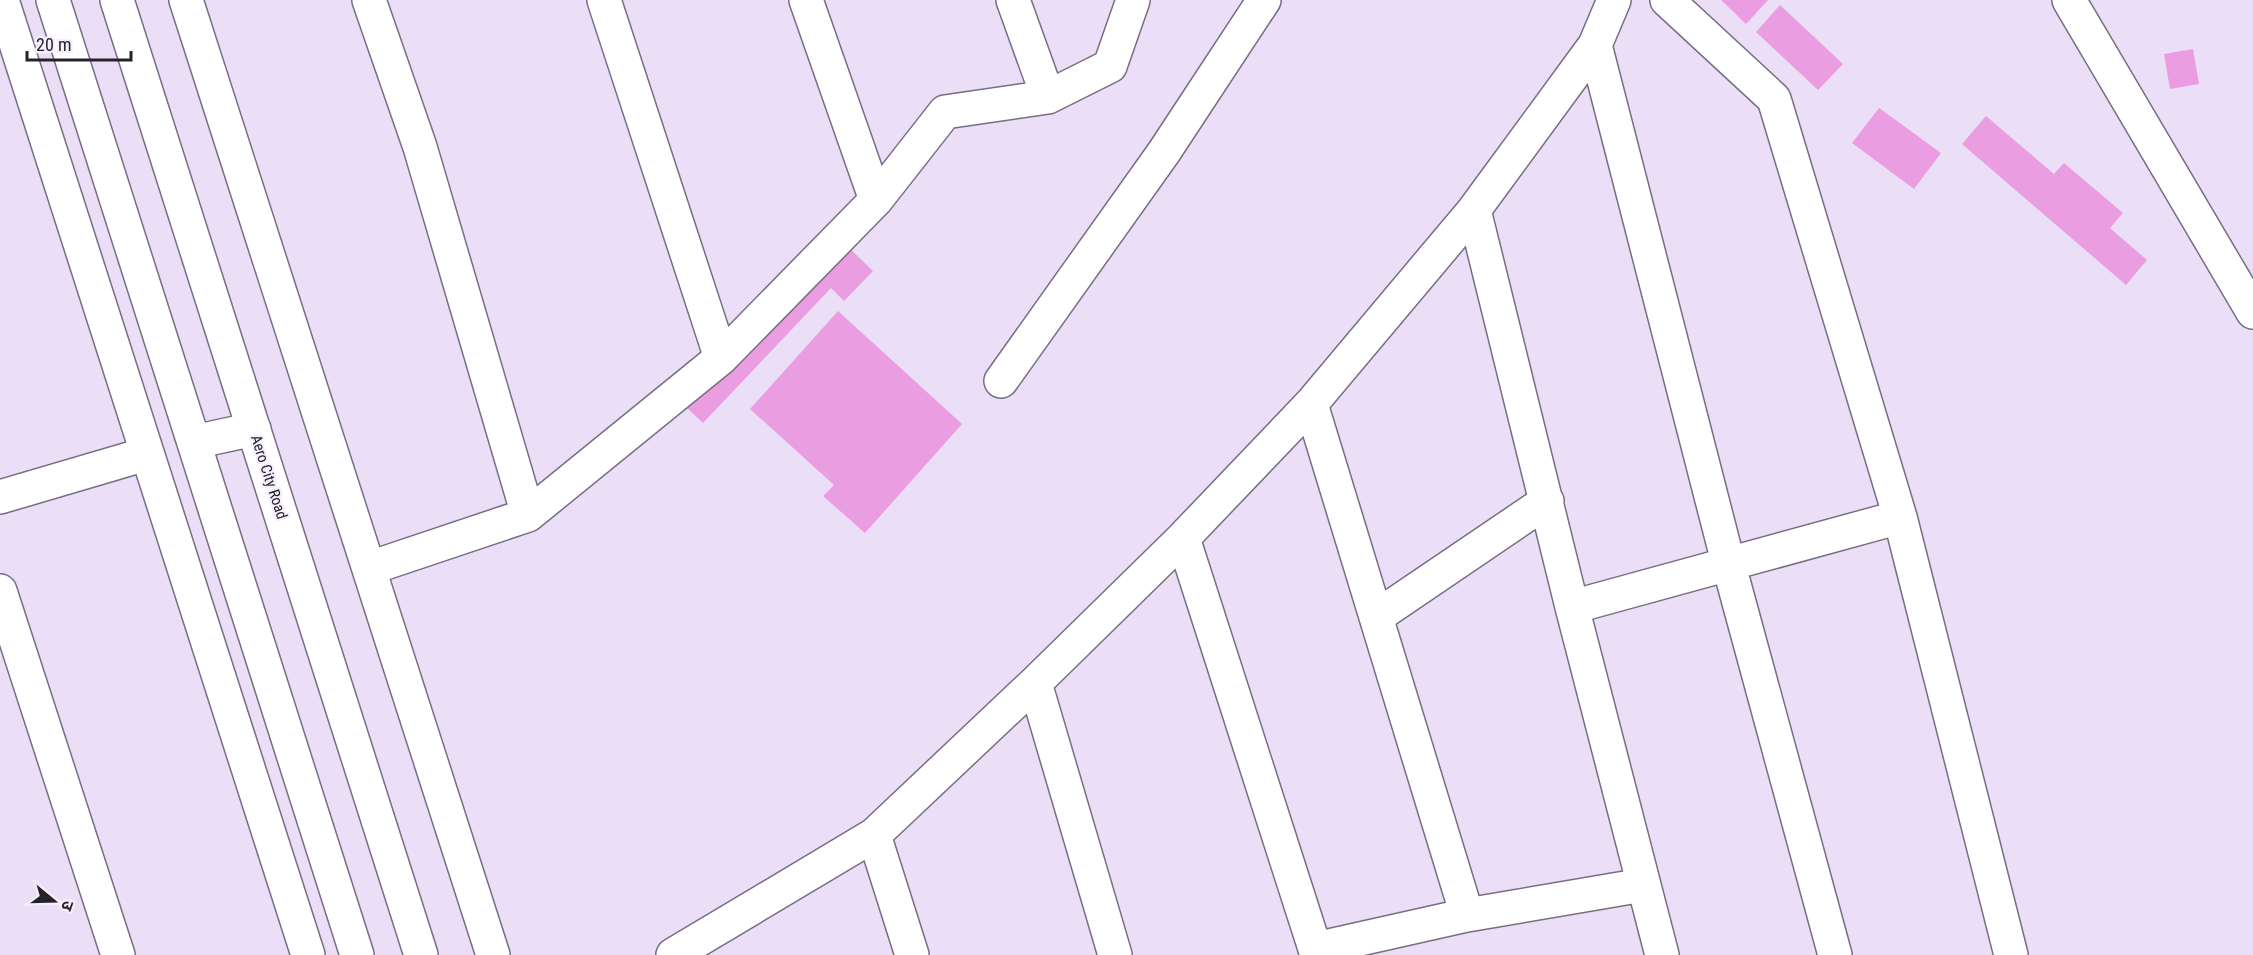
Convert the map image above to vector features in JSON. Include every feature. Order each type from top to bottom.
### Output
[{"type":"street","points":[[2,0],[308,955]]},
{"type":"street","points":[[53,0],[357,955]]},
{"type":"street","name":"Aero City Road","points":[[117,0],[421,955]]},
{"type":"street","points":[[186,0],[493,955]]},
{"type":"street","points":[[369,0],[420,147],[528,515]]},
{"type":"street","points":[[604,0],[721,358]]},
{"type":"street","points":[[806,0],[876,200]]},
{"type":"street","points":[[1012,0],[1048,97]]},
{"type":"street","points":[[370,568],[528,515],[721,358],[876,200],[945,112],[1048,97],[1110,66],[1133,0]]},
{"type":"street","points":[[1001,381],[1164,152],[1264,0]]},
{"type":"street","points":[[673,955],[874,835],[1035,683],[1183,538],[1311,404],[1474,210],[1595,45],[1614,0]]},
{"type":"street","points":[[1667,0],[1774,99],[1900,517],[2011,955]]},
{"type":"street","points":[[2069,0],[2253,312]]},
{"type":"street","points":[[1595,45],[1728,562],[1836,955]]},
{"type":"street","points":[[1474,210],[1572,607],[1662,955]]},
{"type":"street","points":[[1311,404],[1467,915]]},
{"type":"street","points":[[194,442],[254,429]]},
{"type":"street","points":[[0,496],[146,454]]},
{"type":"street","points":[[1376,617],[1547,501]]},
{"type":"street","points":[[1572,607],[1728,562],[1900,517]]},
{"type":"street","points":[[1183,538],[1316,952],[1467,915],[1643,885]]},
{"type":"street","points":[[0,591],[118,955]]},
{"type":"street","points":[[1035,683],[1115,955]]},
{"type":"street","points":[[874,835],[912,955]]},
{"type":"building","points":[[1721,0],[1768,0],[1746,24]]},
{"type":"building","points":[[1780,5],[1843,64],[1818,90],[1756,32]]},
{"type":"building","points":[[2193,49],[2199,84],[2170,89],[2164,54]]},
{"type":"building","points":[[1879,108],[1941,153],[1914,189],[1852,143]]},
{"type":"building","points":[[1986,116],[2054,174],[2064,163],[2123,213],[2110,228],[2147,260],[2126,285],[1962,144]]},
{"type":"building","points":[[843,242],[873,271],[844,301],[831,288],[703,423],[686,407]]},
{"type":"building","points":[[838,311],[962,424],[865,533],[823,496],[834,485],[750,409]]}]
